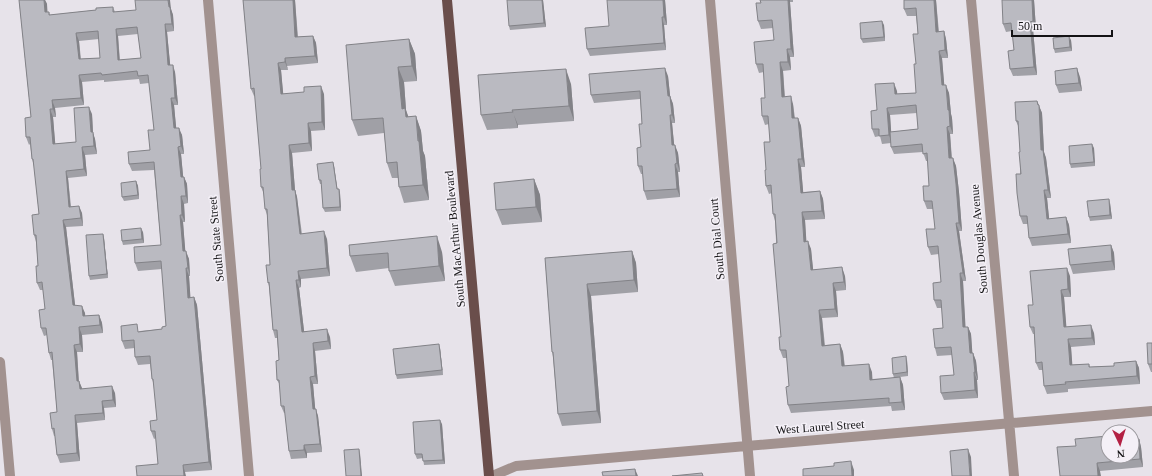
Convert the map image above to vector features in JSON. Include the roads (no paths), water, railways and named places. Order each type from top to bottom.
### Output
[{"type":"main road","name":"South MacArthur Boulevard","points":[[447,0],[489,476]]},
{"type":"street","name":"South State Street","points":[[208,0],[249,476]]},
{"type":"street","name":"South Dial Court","points":[[710,0],[750,476]]},
{"type":"street","name":"South Douglas Avenue","points":[[971,0],[1014,476]]},
{"type":"street","points":[[0,362],[10,476]]},
{"type":"street","name":"West Laurel Street","points":[[492,476],[516,466],[1152,411]]}]
